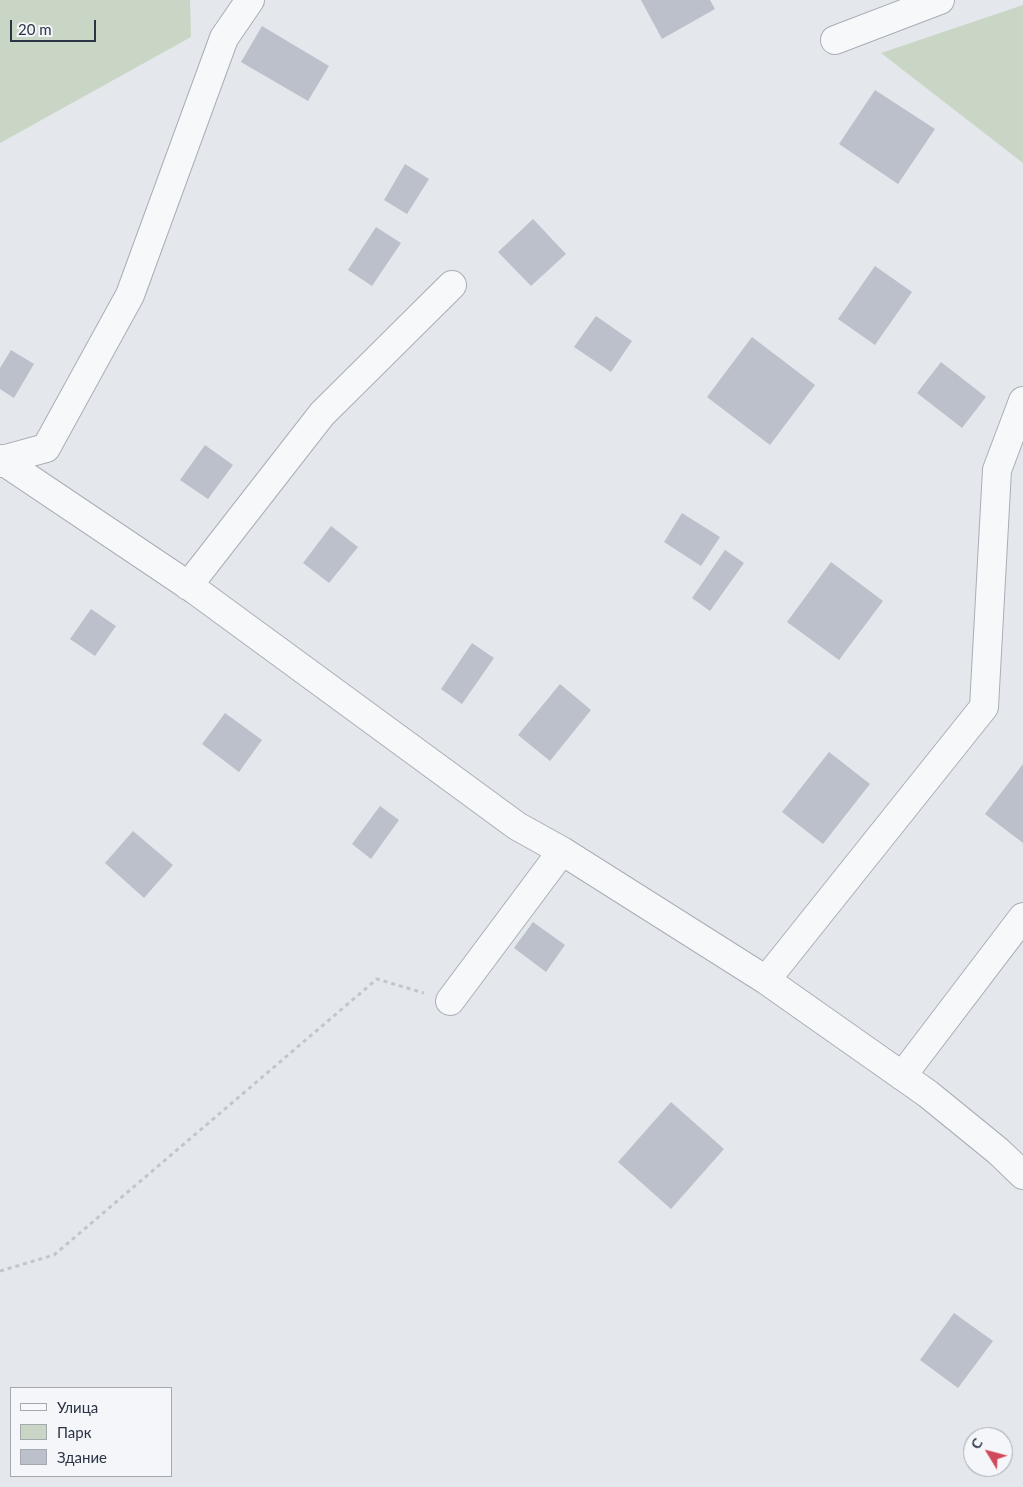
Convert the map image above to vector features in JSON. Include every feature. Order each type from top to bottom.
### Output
[{"type":"street","points":[[1,461],[46,448],[130,296],[224,38],[250,0]]},
{"type":"street","points":[[835,40],[940,0]]},
{"type":"street","points":[[188,586],[322,414],[452,285]]},
{"type":"street","points":[[766,980],[984,707],[997,470],[1023,401]]},
{"type":"street","points":[[1,461],[188,586],[516,826],[562,851],[766,980],[928,1094],[998,1150],[1023,1175]]},
{"type":"street","points":[[450,1001],[562,851]]},
{"type":"street","points":[[902,1076],[1023,917]]},
{"type":"path","points":[[0,1271],[54,1255],[377,979],[450,1001]]},
{"type":"green space","points":[[0,0],[190,0],[191,37],[0,143]]},
{"type":"green space","points":[[1023,5],[1023,163],[881,53]]},
{"type":"building","points":[[641,0],[710,0],[715,9],[662,39]]},
{"type":"building","points":[[262,26],[329,66],[308,101],[241,62]]},
{"type":"building","points":[[875,90],[935,129],[898,184],[839,144]]},
{"type":"building","points":[[405,164],[429,179],[407,214],[384,200]]},
{"type":"building","points":[[533,219],[566,254],[531,286],[498,252]]},
{"type":"building","points":[[376,227],[401,243],[372,286],[348,270]]},
{"type":"building","points":[[875,266],[912,292],[875,345],[838,319]]},
{"type":"building","points":[[596,316],[632,341],[611,372],[574,347]]},
{"type":"building","points":[[752,337],[815,385],[770,445],[707,397]]},
{"type":"building","points":[[11,350],[34,364],[14,398],[0,389],[0,368]]},
{"type":"building","points":[[941,362],[986,397],[962,428],[917,393]]},
{"type":"building","points":[[205,445],[233,465],[208,499],[180,480]]},
{"type":"building","points":[[682,513],[720,537],[701,566],[664,542]]},
{"type":"building","points":[[331,526],[358,547],[329,583],[303,563]]},
{"type":"building","points":[[725,550],[744,563],[710,611],[692,598]]},
{"type":"building","points":[[831,562],[883,601],[839,660],[787,622]]},
{"type":"building","points":[[91,609],[116,626],[95,656],[70,639]]},
{"type":"building","points":[[472,643],[494,658],[462,704],[441,689]]},
{"type":"building","points":[[560,684],[591,710],[550,761],[518,735]]},
{"type":"building","points":[[225,713],[262,740],[239,772],[202,744]]},
{"type":"building","points":[[829,752],[870,784],[823,844],[782,812]]},
{"type":"building","points":[[1023,764],[1023,843],[985,814]]},
{"type":"building","points":[[380,806],[399,820],[371,859],[352,844]]},
{"type":"building","points":[[133,831],[173,865],[144,898],[105,863]]},
{"type":"building","points":[[533,922],[565,945],[546,972],[514,948]]},
{"type":"building","points":[[671,1102],[724,1149],[671,1209],[618,1162]]},
{"type":"building","points":[[954,1313],[993,1341],[958,1388],[920,1360]]}]
